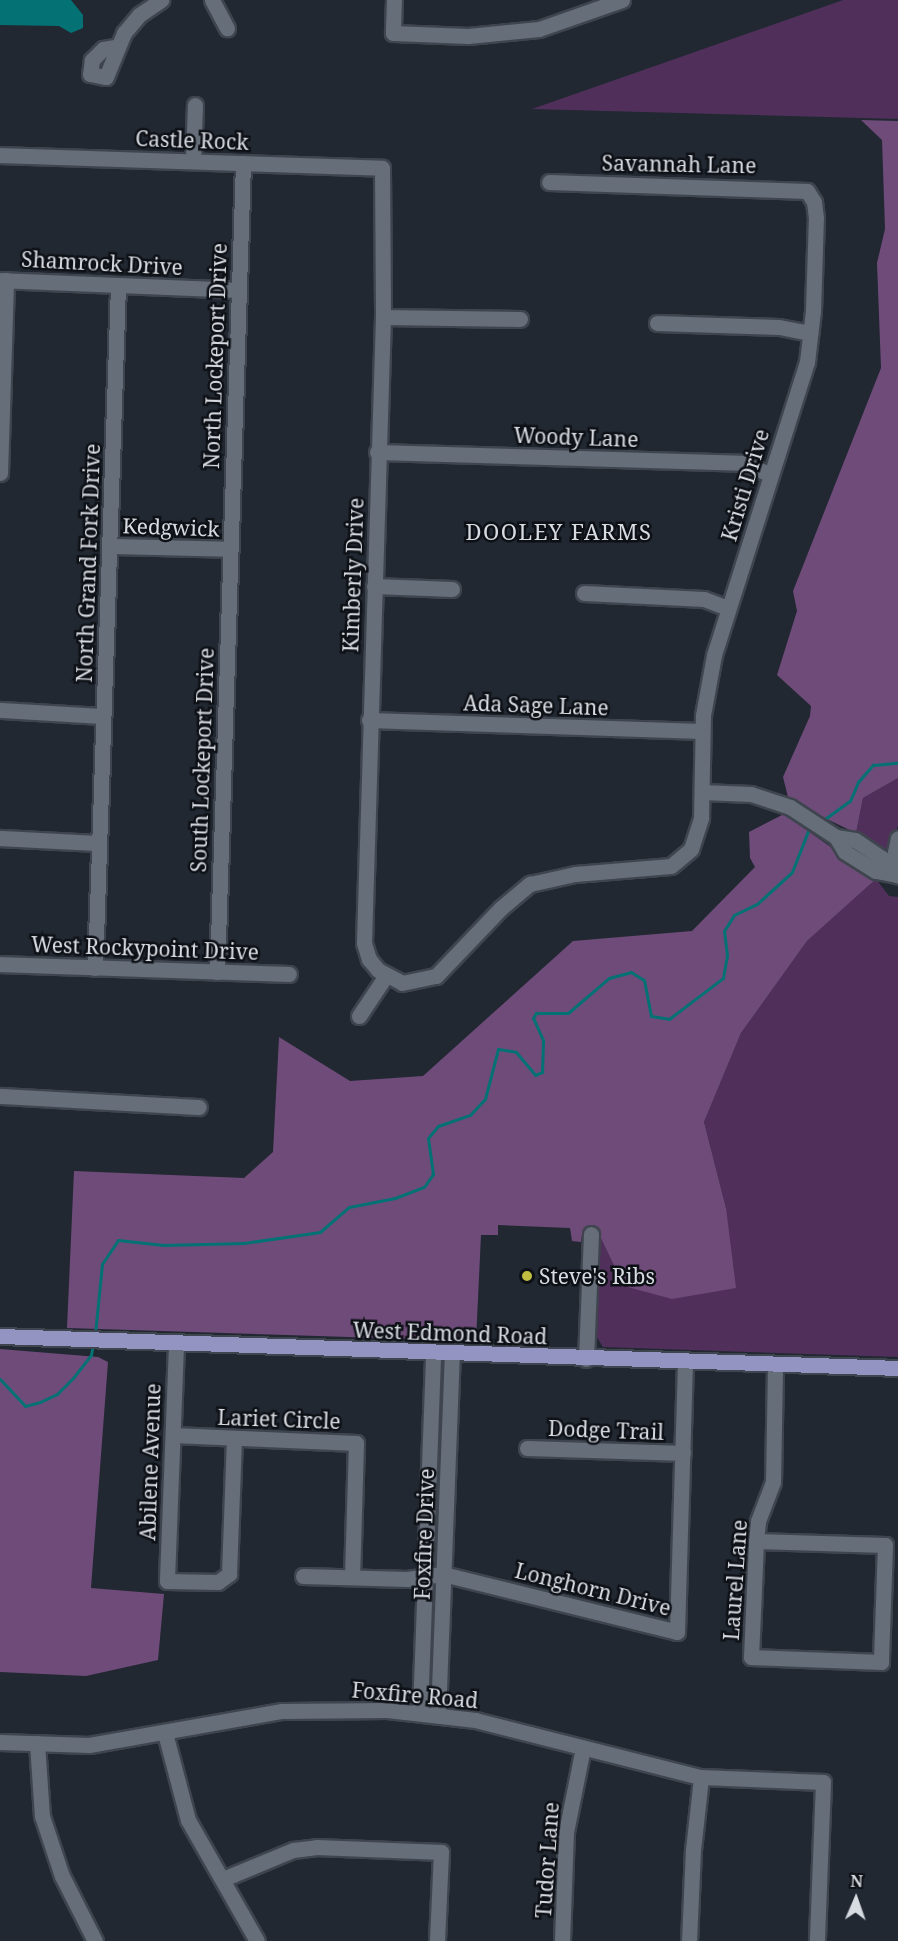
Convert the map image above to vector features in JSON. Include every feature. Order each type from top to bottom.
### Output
[{"type":"main road","name":"West Edmond Road","points":[[0,1336],[452,1355],[898,1368]]},
{"type":"street","points":[[115,47],[139,15],[161,0]]},
{"type":"street","points":[[212,0],[227,28]]},
{"type":"street","points":[[394,0],[393,33],[505,35],[539,29],[622,0]]},
{"type":"street","points":[[194,161],[195,105]]},
{"type":"street","name":"Castle Rock","points":[[0,155],[382,168]]},
{"type":"street","name":"North Lockeport Drive","points":[[230,549],[243,163]]},
{"type":"street","name":"Kimberly Drive","points":[[382,168],[382,317],[364,944],[369,959],[385,976]]},
{"type":"street","name":"Savannah Lane","points":[[549,182],[807,191]]},
{"type":"street","name":"Kristi Drive","points":[[385,976],[402,983],[436,976],[501,908],[530,884],[575,874],[670,866],[692,849],[698,836],[702,792],[702,731],[714,654],[807,362],[816,218],[814,202],[807,191]]},
{"type":"street","points":[[0,473],[3,280]]},
{"type":"street","name":"Shamrock Drive","points":[[3,280],[238,290]]},
{"type":"street","name":"North Grand Fork Drive","points":[[95,968],[118,286]]},
{"type":"street","points":[[382,317],[520,319]]},
{"type":"street","points":[[657,323],[779,327],[810,333]]},
{"type":"street","name":"Woody Lane","points":[[377,452],[741,463],[770,474]]},
{"type":"street","name":"Kedgwick","points":[[111,546],[230,549]]},
{"type":"street","name":"South Lockeport Drive","points":[[217,972],[230,549]]},
{"type":"street","points":[[374,586],[452,589]]},
{"type":"street","points":[[584,593],[704,599],[728,608]]},
{"type":"street","points":[[0,710],[102,716]]},
{"type":"street","name":"Ada Sage Lane","points":[[369,720],[702,731]]},
{"type":"street","points":[[702,792],[751,794],[771,799],[836,837],[855,840],[882,858],[897,875]]},
{"type":"street","points":[[0,838],[99,843]]},
{"type":"street","points":[[897,875],[898,838]]},
{"type":"street","name":"West Rockypoint Drive","points":[[0,964],[289,974]]},
{"type":"street","points":[[359,1016],[385,976]]},
{"type":"street","points":[[0,1096],[199,1107]]},
{"type":"street","points":[[586,1359],[591,1234]]},
{"type":"street","name":"Abilene Avenue","points":[[176,1345],[167,1581],[218,1581],[229,1574],[234,1438]]},
{"type":"street","name":"Foxfire Drive","points":[[420,1712],[433,1354]]},
{"type":"street","name":"Foxfire Drive","points":[[438,1715],[452,1355]]},
{"type":"street","name":"Longhorn Drive","points":[[303,1576],[443,1574],[677,1632],[685,1362]]},
{"type":"street","name":"Laurel Lane","points":[[756,1541],[885,1545],[881,1662],[751,1657],[756,1541],[758,1521],[773,1482],[775,1364]]},
{"type":"street","name":"Lariet Circle","points":[[173,1435],[356,1443],[352,1577]]},
{"type":"street","name":"Dodge Trail","points":[[527,1448],[683,1454]]},
{"type":"street","name":"Foxfire Road","points":[[0,1742],[89,1745],[313,1709],[420,1712],[475,1720],[701,1777],[823,1782],[817,1941]]},
{"type":"street","points":[[165,1733],[188,1820],[223,1879],[255,1941]]},
{"type":"street","points":[[37,1743],[42,1816],[62,1876],[95,1941]]},
{"type":"street","name":"Tudor Lane","points":[[562,1941],[566,1832],[583,1748]]},
{"type":"street","points":[[689,1941],[693,1850],[701,1777]]},
{"type":"street","points":[[223,1879],[292,1850],[317,1847],[441,1852],[437,1941]]},
{"type":"shaded area","points":[[0,0],[71,0],[83,15],[83,28],[71,33],[59,26],[0,25]]},
{"type":"shaded area","points":[[843,0],[898,0],[898,119],[532,109]]},
{"type":"shaded area","points":[[861,120],[898,121],[898,778],[863,798],[856,833],[789,801],[783,777],[810,716],[811,706],[777,675],[797,611],[793,591],[881,368],[877,263],[885,229],[882,140]]},
{"type":"shaded area","points":[[898,778],[898,826],[886,850],[856,833],[863,798]]},
{"type":"shaded area","points":[[784,814],[876,879],[807,941],[741,1033],[704,1122],[726,1208],[736,1288],[672,1299],[624,1286],[600,1236],[582,1235],[581,1242],[572,1241],[570,1228],[498,1225],[498,1235],[481,1235],[476,1341],[67,1328],[74,1171],[244,1178],[273,1152],[279,1037],[350,1081],[423,1076],[573,941],[692,931],[755,867],[750,858],[749,832]]},
{"type":"shaded area","points":[[876,879],[889,896],[898,897],[898,1357],[603,1347],[593,1331],[600,1236],[726,1208],[704,1122],[741,1033],[807,941]]},
{"type":"shaded area","points":[[0,1349],[98,1357],[108,1362],[91,1588],[164,1594],[158,1660],[86,1676],[0,1672]]},
{"type":"waterway","points":[[822,821],[850,801],[858,782],[873,765],[898,763]]},
{"type":"waterway","points":[[95,1334],[102,1264],[118,1240],[164,1245],[244,1243],[320,1232],[349,1207],[395,1198],[424,1187],[433,1174],[428,1138],[438,1126],[470,1115],[485,1099],[498,1049],[516,1052],[535,1075],[542,1072],[543,1040],[533,1018],[536,1013],[568,1013],[609,978],[631,972],[644,980],[651,1016],[669,1019],[723,978],[727,955],[724,931],[734,915],[757,904],[792,872],[810,826]]},
{"type":"waterway","points":[[0,1379],[25,1406],[40,1402],[57,1394],[73,1378],[91,1355],[93,1344]]},
{"type":"place","name":"Steve's Ribs","points":[[527,1276]]},
{"type":"district","name":"DOOLEY FARMS","points":[[559,532]]}]
